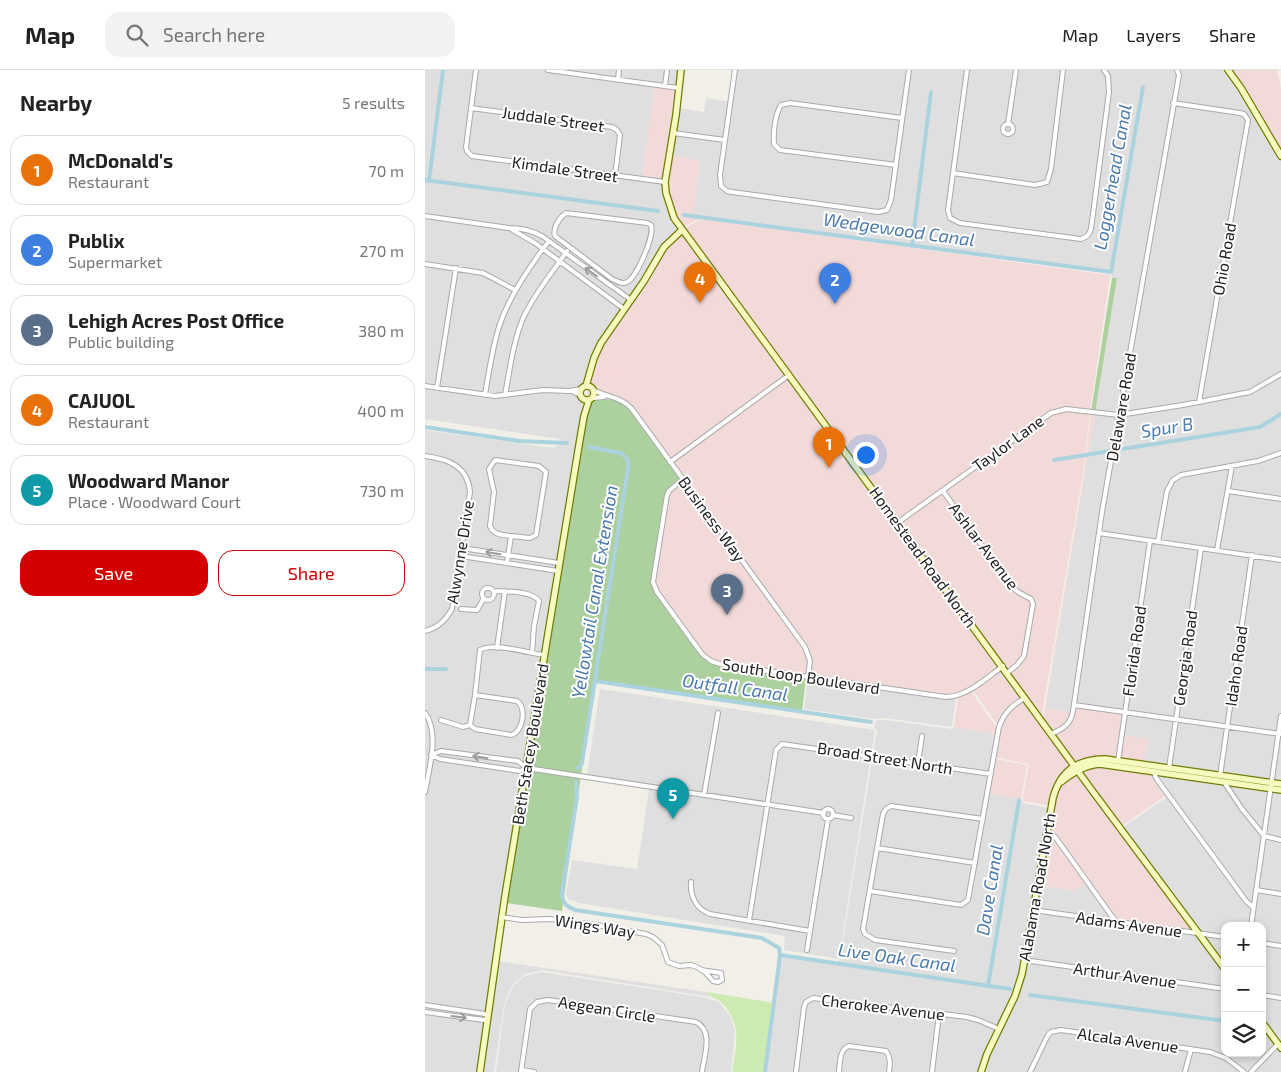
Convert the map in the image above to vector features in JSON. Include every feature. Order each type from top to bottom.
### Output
[{"type":"main road","name":"Homestead Road North","points":[[681,70],[665,182],[668,204],[674,218],[1003,666],[1076,769],[1223,967]]},
{"type":"main road","points":[[1228,70],[1241,88],[1281,156]]},
{"type":"main road","name":"Beth Stacey Boulevard","points":[[480,1072],[501,917],[527,768],[590,375],[598,349],[644,281],[664,247],[682,230]]},
{"type":"main road","points":[[1076,769],[1090,760],[1118,761],[1219,776],[1271,786],[1281,790]]},
{"type":"main road","points":[[1076,769],[1100,764],[1224,782],[1271,786],[1281,784]]},
{"type":"main road","name":"Alabama Road North","points":[[981,1072],[1017,989],[1024,960],[1053,796],[1058,785],[1076,769]]},
{"type":"main road","points":[[1266,1027],[1280,1046]]},
{"type":"street","points":[[471,108],[476,70]]},
{"type":"street","points":[[548,70],[679,88]]},
{"type":"street","points":[[618,79],[619,70]]},
{"type":"street","points":[[665,86],[667,70]]},
{"type":"street","points":[[735,70],[720,175],[721,186],[727,191],[732,192],[878,212],[887,210],[891,200],[909,70]]},
{"type":"street","points":[[967,70],[948,210],[950,218],[960,223],[1081,239],[1086,238],[1090,234],[1091,228],[1109,92],[1106,71]]},
{"type":"street","points":[[1008,124],[1015,70]]},
{"type":"street","points":[[953,173],[1035,184],[1047,182],[1051,169],[1063,70]]},
{"type":"street","name":"Delaware Road","points":[[1051,734],[1070,721],[1074,704],[1099,533],[1177,71]]},
{"type":"street","points":[[896,166],[780,150],[774,144],[776,121],[781,105],[790,103],[902,118]]},
{"type":"street","name":"Ohio Road","points":[[1173,103],[1240,113],[1247,117],[1248,123],[1199,402]]},
{"type":"street","name":"Kimdale Street","points":[[471,108],[465,147],[472,156],[665,182]]},
{"type":"street","name":"Juddale Street","points":[[471,108],[612,127],[620,134],[615,176]]},
{"type":"street","points":[[673,132],[725,140]]},
{"type":"street","points":[[567,213],[650,225],[653,231],[633,277],[624,283],[612,279],[553,234],[561,218],[567,213]]},
{"type":"street","points":[[425,216],[527,229],[549,241],[631,300]]},
{"type":"street","points":[[509,228],[560,261],[625,309]]},
{"type":"street","points":[[485,395],[498,329],[515,290],[549,241]]},
{"type":"street","points":[[505,395],[514,346],[524,317],[535,297],[570,248]]},
{"type":"street","points":[[425,264],[483,273],[515,290]]},
{"type":"street","points":[[437,388],[456,268]]},
{"type":"street","points":[[609,284],[612,279]]},
{"type":"street","name":"Taylor Lane","points":[[943,491],[1051,413],[1066,409],[1119,415],[1199,402],[1250,392],[1281,374]]},
{"type":"street","points":[[670,462],[789,375]]},
{"type":"street","points":[[425,386],[485,395],[505,395],[543,390],[569,391],[611,397]]},
{"type":"street","name":"Business Way","points":[[587,393],[619,399],[629,405],[805,647],[810,661],[809,677]]},
{"type":"street","points":[[1159,542],[1166,496],[1173,480],[1186,473],[1232,466],[1265,459],[1281,453]]},
{"type":"street","name":"Alwynne Drive","points":[[425,456],[450,462],[458,466],[466,476],[470,488],[452,609],[441,624],[425,631]]},
{"type":"street","points":[[495,460],[539,466],[546,472],[536,535],[530,538],[511,536],[496,534],[490,526],[494,492],[489,468],[495,460]]},
{"type":"street","points":[[1217,550],[1232,466]]},
{"type":"street","name":"South Loop Boulevard","points":[[683,479],[669,491],[666,500],[653,577],[657,592],[702,654],[711,661],[720,664],[938,697],[951,697],[965,692],[1003,666]]},
{"type":"street","name":"Ashlar Avenue","points":[[897,523],[943,491],[1011,586],[1031,599],[1033,604],[1024,656],[1007,673]]},
{"type":"street","points":[[1228,491],[1281,499]]},
{"type":"street","points":[[1099,533],[1281,560]]},
{"type":"street","points":[[507,563],[511,536]]},
{"type":"street","name":"Florida Road","points":[[1118,761],[1150,541]]},
{"type":"street","points":[[462,548],[559,563]]},
{"type":"street","name":"Georgia Road","points":[[1169,768],[1201,548]]},
{"type":"street","name":"Idaho Road","points":[[1219,776],[1252,555]]},
{"type":"street","points":[[461,556],[558,571]]},
{"type":"street","points":[[461,609],[477,610],[484,598],[483,593],[485,590],[491,589],[494,592],[505,591],[536,597],[539,601],[531,653]]},
{"type":"street","points":[[497,648],[505,591]]},
{"type":"street","points":[[484,598],[491,600],[494,597],[494,592]]},
{"type":"street","points":[[470,725],[480,650],[485,647],[544,655]]},
{"type":"street","points":[[470,725],[475,729],[511,734],[516,734],[520,726],[523,707],[521,703],[475,694]]},
{"type":"street","points":[[870,892],[962,905],[968,900],[1001,722],[1008,710],[1025,698]]},
{"type":"street","points":[[1074,704],[1280,734]]},
{"type":"street","points":[[425,713],[432,728],[433,739],[425,792]]},
{"type":"street","points":[[705,796],[717,714]]},
{"type":"street","points":[[1251,922],[1280,734],[1281,716]]},
{"type":"street","points":[[441,720],[463,727],[470,725]]},
{"type":"street","points":[[918,763],[922,736]]},
{"type":"street","name":"Broad Street North","points":[[767,805],[776,750],[779,746],[788,744],[991,774]]},
{"type":"street","points":[[431,755],[441,751],[519,762],[527,768]]},
{"type":"street","points":[[431,755],[440,759],[520,770],[527,768],[824,813],[830,810],[833,815],[851,818]]},
{"type":"street","points":[[1154,772],[1156,778],[1246,901],[1253,907]]},
{"type":"street","points":[[1224,782],[1263,836],[1281,840]]},
{"type":"street","points":[[749,921],[767,805]]},
{"type":"street","points":[[954,951],[875,940],[865,934],[863,929],[883,814],[891,806],[983,819]]},
{"type":"street","points":[[824,813],[824,816],[828,819]]},
{"type":"street","points":[[807,950],[828,819],[833,815]]},
{"type":"street","points":[[1047,830],[1056,838],[1116,922]]},
{"type":"street","points":[[877,848],[975,863]]},
{"type":"street","points":[[691,882],[691,892],[695,902],[704,912],[810,931]]},
{"type":"street","points":[[1256,890],[1281,894]]},
{"type":"street","name":"Adams Avenue","points":[[1033,910],[1221,937]]},
{"type":"street","name":"Wings Way","points":[[501,917],[522,920],[549,919],[637,932],[658,940],[662,945],[666,959],[673,965],[691,965],[701,970],[713,981],[718,982],[722,980],[721,973],[701,970]]},
{"type":"street","points":[[1266,944],[1281,946]]},
{"type":"street","name":"Arthur Avenue","points":[[1024,960],[1221,988]]},
{"type":"street","points":[[1266,996],[1281,998]]},
{"type":"street","name":"Cherokee Avenue","points":[[796,1072],[804,1008],[806,1002],[818,998],[972,1018],[999,1029]]},
{"type":"street","name":"Aegean Circle","points":[[521,1071],[530,1009],[537,1002],[548,1000],[696,1022],[703,1028],[707,1038],[703,1072]]},
{"type":"street","points":[[425,1005],[485,1014],[488,1017],[484,1020],[425,1012]]},
{"type":"street","points":[[932,1072],[939,1014]]},
{"type":"street","name":"Alcala Avenue","points":[[1030,1072],[1048,1035],[1056,1030],[1191,1049],[1222,1056],[1244,1072]]},
{"type":"street","points":[[839,1072],[842,1052],[849,1046],[886,1051],[890,1061],[889,1072]]},
{"type":"street","points":[[1251,1072],[1280,1046]]},
{"type":"street","points":[[1185,1072],[1191,1049]]},
{"type":"street","points":[[521,1071],[534,1072]]},
{"type":"shaded area","points":[[425,70],[679,70],[663,182],[667,204],[678,230],[662,246],[585,384],[578,392],[582,404],[582,416],[478,1072],[425,1072],[425,430],[553,448],[559,445],[560,439],[425,419]]},
{"type":"shaded area","points":[[735,70],[1225,70],[1250,106],[1281,160],[1281,782],[1144,762],[1122,735],[1074,713],[1046,708],[1117,278],[1112,278],[1111,273],[938,251],[693,215],[700,161],[671,155],[679,108],[704,112],[706,98],[731,102]]},
{"type":"shaded area","points":[[1231,70],[1277,70],[1281,89],[1281,152],[1254,104]]},
{"type":"shaded area","points":[[655,83],[678,86],[663,182],[641,180]]},
{"type":"shaded area","points":[[671,155],[700,161],[693,215],[850,238],[701,218],[683,227],[670,203],[667,182]]},
{"type":"shaded area","points":[[701,219],[1110,275],[1083,473],[1041,720],[1078,771],[1094,765],[1154,772],[1156,778],[1168,794],[1120,827],[1198,934],[1116,922],[1056,838],[1047,830],[1051,806],[1022,801],[1029,764],[994,757],[999,727],[972,689],[951,697],[720,664],[707,659],[661,598],[653,582],[667,495],[683,479],[632,409],[611,397],[587,394],[594,358],[657,258],[682,230]]},
{"type":"shaded area","points":[[1091,412],[1095,413],[1046,708],[1074,713],[1075,703],[1126,711],[1122,735],[1148,739],[1144,762],[1098,757],[1083,759],[1075,763],[1043,719],[1084,474]]},
{"type":"shaded area","points":[[808,677],[956,696],[952,727],[885,718],[873,719],[804,709]]},
{"type":"shaded area","points":[[600,689],[875,730],[839,959],[784,950],[785,936],[579,903],[568,899],[566,895],[572,860],[637,869],[650,784],[587,774]]},
{"type":"shaded area","points":[[971,691],[997,728],[996,734],[954,727],[958,697]]},
{"type":"shaded area","points":[[877,720],[952,729],[954,727],[996,734],[989,794],[1021,799],[1022,803],[1049,808],[1020,974],[1013,995],[979,1072],[766,1072],[781,953],[837,962],[840,959],[877,730],[874,728]]},
{"type":"shaded area","points":[[994,759],[1027,765],[1021,799],[989,794]]},
{"type":"shaded area","points":[[1158,774],[1281,792],[1281,1044],[1266,1023],[1266,922],[1221,922],[1221,961],[1123,827],[1170,795]]},
{"type":"shaded area","points":[[1048,833],[1086,882],[1074,891],[1039,885]]},
{"type":"shaded area","points":[[1086,882],[1115,924],[1197,935],[1221,968],[1221,1057],[1266,1057],[1266,1030],[1281,1051],[1281,1072],[983,1072],[1012,1006],[1039,885],[1074,891]]},
{"type":"shaded area","points":[[498,961],[706,992],[710,997],[542,970],[525,974],[512,985],[504,1005],[494,1072],[482,1072]]},
{"type":"shaded area","points":[[541,972],[703,997],[719,1002],[730,1016],[735,1032],[731,1072],[496,1072],[505,1005],[513,986],[525,976]]},
{"type":"green space","points":[[1112,278],[1117,278],[1095,413],[1091,412]]},
{"type":"green space","points":[[596,397],[618,401],[627,407],[681,479],[665,495],[652,582],[655,593],[701,655],[710,663],[720,666],[806,679],[802,711],[596,680],[562,911],[506,903],[586,417],[591,402]]},
{"type":"green space","points":[[706,992],[775,1003],[766,1072],[732,1072],[736,1044],[733,1020],[729,1011],[722,1003]]},
{"type":"waterway","points":[[429,181],[443,70]]},
{"type":"waterway","name":"Wedgewood Canal","points":[[684,215],[1111,272],[1143,87]]},
{"type":"waterway","points":[[912,246],[931,92]]},
{"type":"waterway","name":"Wedgewood Canal","points":[[425,180],[658,211]]},
{"type":"waterway","name":"Spur B","points":[[1054,460],[1260,427],[1281,414]]},
{"type":"waterway","name":"Yellowtail Canal Extension","points":[[425,427],[519,441],[567,443]]},
{"type":"waterway","name":"Yellowtail Canal Extension","points":[[578,768],[582,763],[628,468],[628,460],[621,453],[589,447]]},
{"type":"waterway","points":[[425,669],[446,669]]},
{"type":"waterway","name":"Outfall Canal","points":[[595,681],[871,722]]},
{"type":"waterway","name":"Yellowtail Canal Extension","points":[[576,782],[577,797],[562,892],[563,899],[567,905],[575,910],[762,938],[779,948],[780,955],[765,1072]]},
{"type":"waterway","name":"Dave Canal","points":[[988,986],[1019,800]]},
{"type":"waterway","name":"Live Oak Canal","points":[[780,955],[1010,989]]},
{"type":"waterway","name":"Live Oak Canal","points":[[1030,995],[1221,1020]]},
{"type":"place","name":"CAJUOL","points":[[700,303]]},
{"type":"place","name":"Publix","points":[[835,304]]},
{"type":"place","name":"McDonald's","points":[[829,468]]},
{"type":"place","name":"Lehigh Acres Post Office","points":[[727,615]]},
{"type":"place","name":"Woodward Manor","points":[[673,819]]},
{"type":"water label","name":"Loggerhead Canal","points":[[1113,177]]}]
